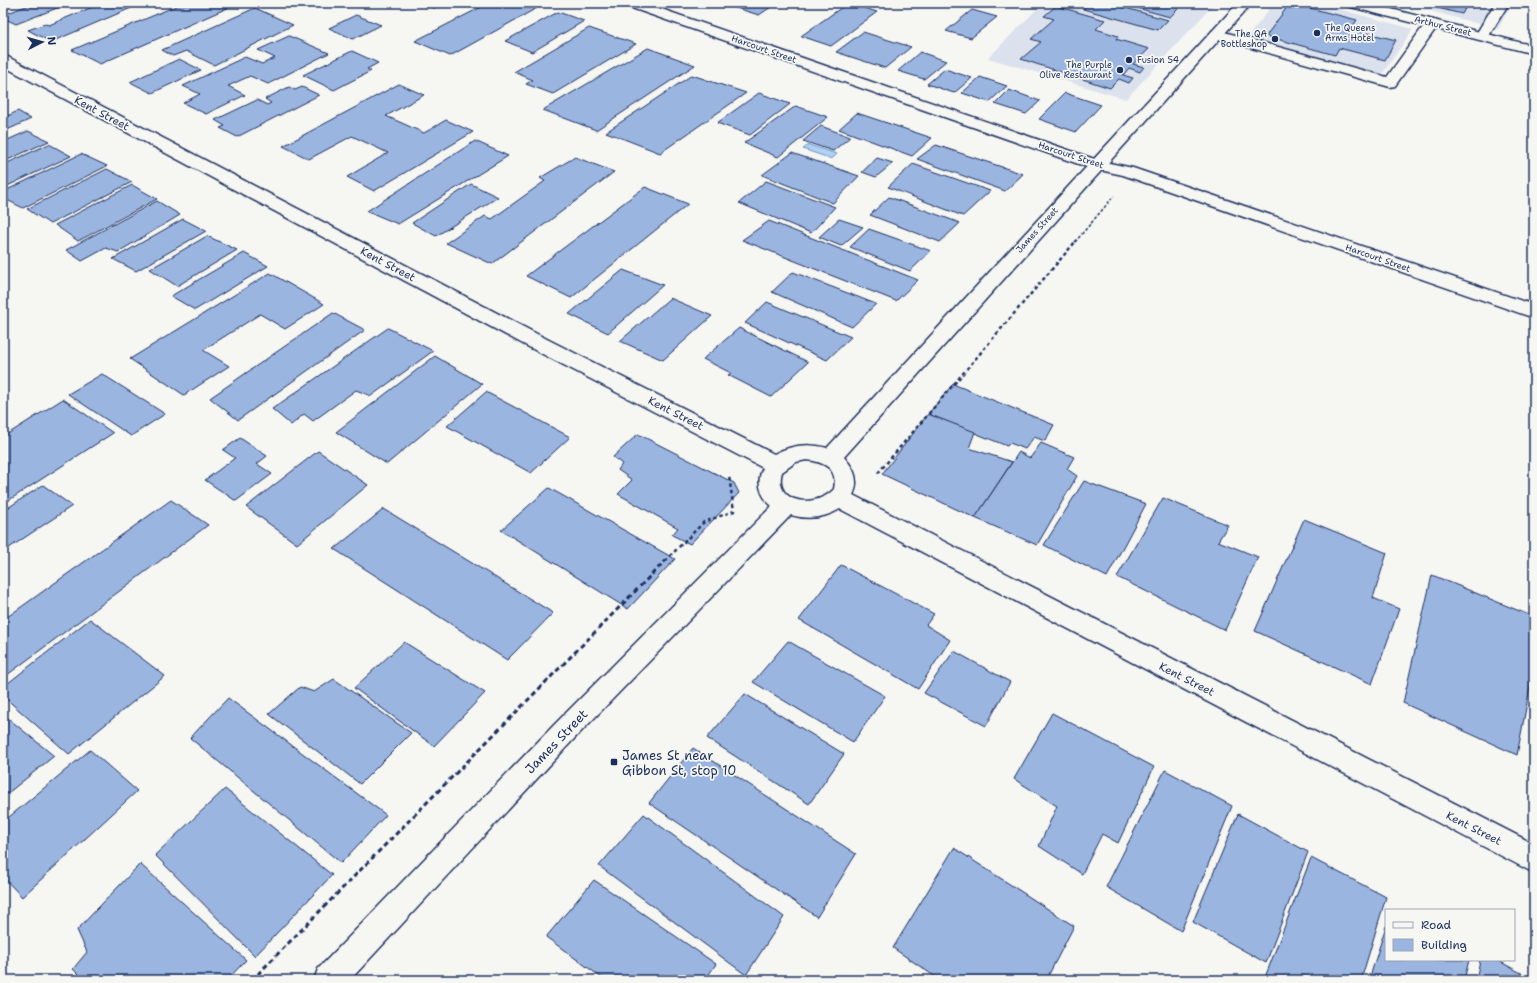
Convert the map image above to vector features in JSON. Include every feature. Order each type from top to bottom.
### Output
[{"type":"street","name":"Harcourt Street","points":[[631,3],[1096,165],[1132,173],[1534,312]]},
{"type":"street","name":"James Street","points":[[831,458],[1245,3]]},
{"type":"street","name":"Arthur Street","points":[[1352,3],[1534,50]]},
{"type":"street","points":[[1482,36],[1502,3]]},
{"type":"street","points":[[1217,34],[1390,83],[1432,24]]},
{"type":"street","name":"Kent Street","points":[[3,60],[530,339],[776,465]]},
{"type":"street","points":[[807,452],[820,454],[831,458],[840,466],[846,477],[845,488],[839,498],[829,506],[815,510],[800,509],[787,505],[776,497],[770,486],[770,475],[776,465],[784,458],[795,454],[807,452]]},
{"type":"street","name":"Kent Street","points":[[839,498],[1534,859]]},
{"type":"street","name":"James Street","points":[[329,980],[564,732],[787,505]]},
{"type":"path","points":[[878,473],[1132,173]]},
{"type":"path","points":[[252,980],[458,774],[704,522],[734,511],[729,473]]},
{"type":"shaded area","points":[[1043,3],[1215,3],[1126,99],[988,58]]},
{"type":"shaded area","points":[[1274,3],[1316,3],[1413,29],[1381,76],[1247,38]]},
{"type":"shaded area","points":[[1401,3],[1512,3],[1498,29]]},
{"type":"water","points":[[809,145],[837,154],[832,159],[803,149]]},
{"type":"building","points":[[34,3],[61,3],[65,5],[16,24],[3,18],[3,15]]},
{"type":"building","points":[[102,3],[143,3],[51,42],[28,30],[45,24],[49,25]]},
{"type":"building","points":[[183,3],[224,3],[232,6],[100,64],[72,50]]},
{"type":"building","points":[[421,3],[444,3],[434,8]]},
{"type":"building","points":[[489,3],[521,3],[537,8],[450,56],[415,41]]},
{"type":"building","points":[[730,3],[777,3],[759,15],[726,5]]},
{"type":"building","points":[[848,3],[877,12],[831,46],[801,36]]},
{"type":"building","points":[[1089,3],[1108,3],[1168,20],[1158,30],[1083,9]]},
{"type":"building","points":[[1119,3],[1166,3],[1180,7],[1170,17]]},
{"type":"building","name":"The Queens Arms Hotel","points":[[1290,3],[1357,20],[1351,29],[1396,40],[1385,60],[1339,48],[1335,55],[1266,36]]},
{"type":"building","points":[[1417,3],[1468,3],[1462,14]]},
{"type":"building","points":[[1056,6],[1105,20],[1096,29],[1118,36],[1116,39],[1149,49],[1133,64],[1144,67],[1140,72],[1129,68],[1123,75],[1133,78],[1129,83],[1119,79],[1110,88],[1021,59],[1041,42],[1031,39],[1054,19],[1044,16]]},
{"type":"building","points":[[255,8],[293,25],[214,65],[186,51],[173,56],[162,50]]},
{"type":"building","points":[[972,10],[997,17],[971,38],[946,31]]},
{"type":"building","points":[[558,12],[584,21],[532,52],[505,41]]},
{"type":"building","points":[[356,15],[381,25],[353,39],[329,28]]},
{"type":"building","points":[[589,28],[636,44],[553,94],[526,84],[533,80],[514,72]]},
{"type":"building","points":[[863,32],[911,47],[885,68],[836,52]]},
{"type":"building","points":[[289,36],[329,53],[268,84],[250,76],[228,86],[245,95],[206,114],[183,103],[200,94],[183,86],[245,57],[262,64],[275,58],[258,50]]},
{"type":"building","points":[[648,48],[695,65],[596,130],[543,110]]},
{"type":"building","points":[[352,51],[378,63],[367,69],[371,71],[334,90],[303,75]]},
{"type":"building","points":[[920,52],[946,61],[924,79],[898,71]]},
{"type":"building","points":[[179,59],[201,70],[152,93],[130,82]]},
{"type":"building","points":[[945,69],[972,78],[954,93],[927,84]]},
{"type":"building","points":[[692,75],[746,93],[660,153],[606,132]]},
{"type":"building","points":[[980,77],[1007,86],[989,102],[962,93]]},
{"type":"building","points":[[399,84],[424,95],[386,116],[424,133],[446,120],[473,132],[374,191],[347,177],[388,153],[352,136],[309,159],[283,146]]},
{"type":"building","points":[[289,87],[295,90],[302,87],[319,95],[237,137],[220,128],[225,126],[215,120],[257,100],[267,105],[271,103],[265,99]]},
{"type":"building","points":[[1009,90],[1040,101],[1026,114],[995,104]]},
{"type":"building","points":[[759,93],[790,104],[750,135],[717,123]]},
{"type":"building","points":[[1065,93],[1101,105],[1076,132],[1039,119]]},
{"type":"building","points":[[796,106],[828,117],[778,157],[744,143]]},
{"type":"building","points":[[18,111],[31,119],[5,131],[3,129],[3,118]]},
{"type":"building","points":[[857,113],[932,138],[912,156],[839,129]]},
{"type":"building","points":[[821,126],[850,137],[833,151],[803,141]]},
{"type":"building","points":[[28,131],[49,141],[3,162],[3,142]]},
{"type":"building","points":[[475,141],[508,156],[398,224],[367,211]]},
{"type":"building","points":[[49,144],[71,156],[3,188],[3,165]]},
{"type":"building","points":[[936,145],[1023,174],[1005,191],[917,159]]},
{"type":"building","points":[[792,153],[859,176],[833,203],[762,175]]},
{"type":"building","points":[[81,154],[107,166],[23,208],[3,198],[3,192]]},
{"type":"building","points":[[575,157],[614,172],[492,264],[446,243],[485,216],[492,219],[545,181],[540,178]]},
{"type":"building","points":[[877,158],[893,163],[876,177],[862,172]]},
{"type":"building","points":[[913,164],[990,191],[963,216],[888,187]]},
{"type":"building","points":[[107,169],[132,182],[50,224],[27,209]]},
{"type":"building","points":[[766,181],[835,207],[811,233],[739,203]]},
{"type":"building","points":[[471,184],[498,197],[436,236],[412,223]]},
{"type":"building","points":[[132,185],[157,199],[78,241],[55,225]]},
{"type":"building","points":[[645,187],[688,204],[571,298],[526,276]]},
{"type":"building","points":[[889,197],[960,223],[940,242],[870,215]]},
{"type":"building","points":[[157,201],[180,215],[118,252],[106,248],[82,261],[66,250]]},
{"type":"building","points":[[183,219],[206,231],[136,271],[113,259]]},
{"type":"building","points":[[839,219],[863,227],[841,246],[819,237]]},
{"type":"building","points":[[769,221],[918,280],[896,301],[742,240]]},
{"type":"building","points":[[869,229],[931,251],[910,271],[850,247]]},
{"type":"building","points":[[207,236],[237,250],[177,286],[150,269]]},
{"type":"building","points":[[244,253],[268,266],[195,310],[171,296]]},
{"type":"building","points":[[623,270],[663,285],[608,333],[569,314]]},
{"type":"building","points":[[793,272],[876,304],[852,327],[772,292]]},
{"type":"building","points":[[270,273],[324,304],[285,329],[260,314],[203,350],[229,366],[184,395],[130,359]]},
{"type":"building","points":[[670,298],[712,316],[663,360],[620,341]]},
{"type":"building","points":[[767,302],[851,337],[827,360],[745,323]]},
{"type":"building","points":[[333,313],[365,330],[238,420],[210,398]]},
{"type":"building","points":[[388,328],[433,351],[371,396],[356,390],[313,421],[304,414],[291,425],[272,409]]},
{"type":"building","points":[[739,328],[808,362],[771,397],[728,375],[731,373],[703,359]]},
{"type":"building","points":[[435,356],[482,384],[387,464],[336,432]]},
{"type":"building","points":[[102,374],[165,414],[131,436],[68,394]]},
{"type":"building","points":[[953,384],[1054,425],[1045,441],[1034,437],[1025,449],[1010,443],[1007,446],[928,414]]},
{"type":"building","points":[[486,392],[570,437],[531,473],[447,426]]},
{"type":"building","points":[[63,399],[113,433],[3,504],[3,437]]},
{"type":"building","points":[[928,414],[975,432],[969,448],[1012,462],[975,518],[882,474]]},
{"type":"building","points":[[638,434],[734,483],[739,493],[690,544],[672,535],[678,528],[618,494],[632,480],[618,470],[622,464],[613,457]]},
{"type":"building","points":[[240,438],[267,456],[257,464],[272,474],[236,501],[205,480],[235,458],[223,450]]},
{"type":"building","points":[[1041,443],[1074,457],[1067,469],[1077,476],[1037,545],[975,518],[1019,452],[1030,458]]},
{"type":"building","points":[[318,451],[368,485],[297,544],[246,507]]},
{"type":"building","points":[[1084,481],[1146,504],[1107,577],[1044,545]]},
{"type":"building","points":[[43,485],[72,506],[3,552],[3,511]]},
{"type":"building","points":[[549,488],[675,559],[628,609],[501,530]]},
{"type":"building","points":[[1163,498],[1228,525],[1218,541],[1258,557],[1225,630],[1117,577]]},
{"type":"building","points":[[171,500],[208,525],[3,678],[3,620]]},
{"type":"building","points":[[384,509],[553,613],[507,660],[334,549]]},
{"type":"building","points":[[1304,519],[1387,553],[1373,598],[1399,609],[1372,684],[1255,631]]},
{"type":"building","points":[[841,565],[934,614],[926,625],[950,640],[918,689],[799,620]]},
{"type":"building","points":[[1432,575],[1534,617],[1534,666],[1517,755],[1403,703]]},
{"type":"building","points":[[90,619],[165,676],[69,754],[3,696],[3,687]]},
{"type":"building","points":[[788,641],[885,696],[853,742],[753,682]]},
{"type":"building","points":[[404,642],[485,693],[434,746],[354,688]]},
{"type":"building","points":[[954,651],[1010,682],[986,726],[924,693]]},
{"type":"building","points":[[334,679],[411,733],[360,784],[269,714],[300,687],[314,692]]},
{"type":"building","points":[[745,694],[844,754],[809,804],[707,738]]},
{"type":"building","points":[[228,698],[386,815],[341,863],[190,738]]},
{"type":"building","points":[[1052,713],[1154,767],[1118,843],[1102,834],[1082,874],[1039,846],[1057,806],[1014,779]]},
{"type":"building","points":[[3,714],[54,756],[3,797]]},
{"type":"building","points":[[693,748],[856,854],[817,917],[649,803]]},
{"type":"building","points":[[90,750],[137,791],[22,897],[3,877],[3,822]]},
{"type":"building","points":[[1165,770],[1232,806],[1181,931],[1106,887]]},
{"type":"building","points":[[225,789],[332,875],[255,956],[155,855]]},
{"type":"building","points":[[644,814],[784,917],[746,975],[599,866]]},
{"type":"building","points":[[1238,814],[1308,852],[1266,963],[1193,922]]},
{"type":"building","points":[[954,848],[1074,926],[1046,980],[940,980],[893,948]]},
{"type":"building","points":[[1311,858],[1386,897],[1361,980],[1264,980]]},
{"type":"building","points":[[140,864],[246,960],[227,980],[84,980],[73,969],[87,952],[77,930]]},
{"type":"building","points":[[594,880],[716,964],[705,980],[605,980],[546,937]]},
{"type":"building","points":[[1385,929],[1385,961],[1469,961],[1464,980],[1369,980]]},
{"type":"building","points":[[1480,961],[1499,961],[1534,980],[1476,980]]},
{"type":"place","name":"The Queens Arms Hotel","points":[[1317,33]]},
{"type":"place","name":"The QA Bottleshop","points":[[1275,39]]},
{"type":"place","name":"Fusion 54","points":[[1129,60]]},
{"type":"place","name":"The Purple Olive Restaurant","points":[[1120,70]]},
{"type":"place","name":"James St near Gibbon St, stop 10","points":[[614,762]]}]
